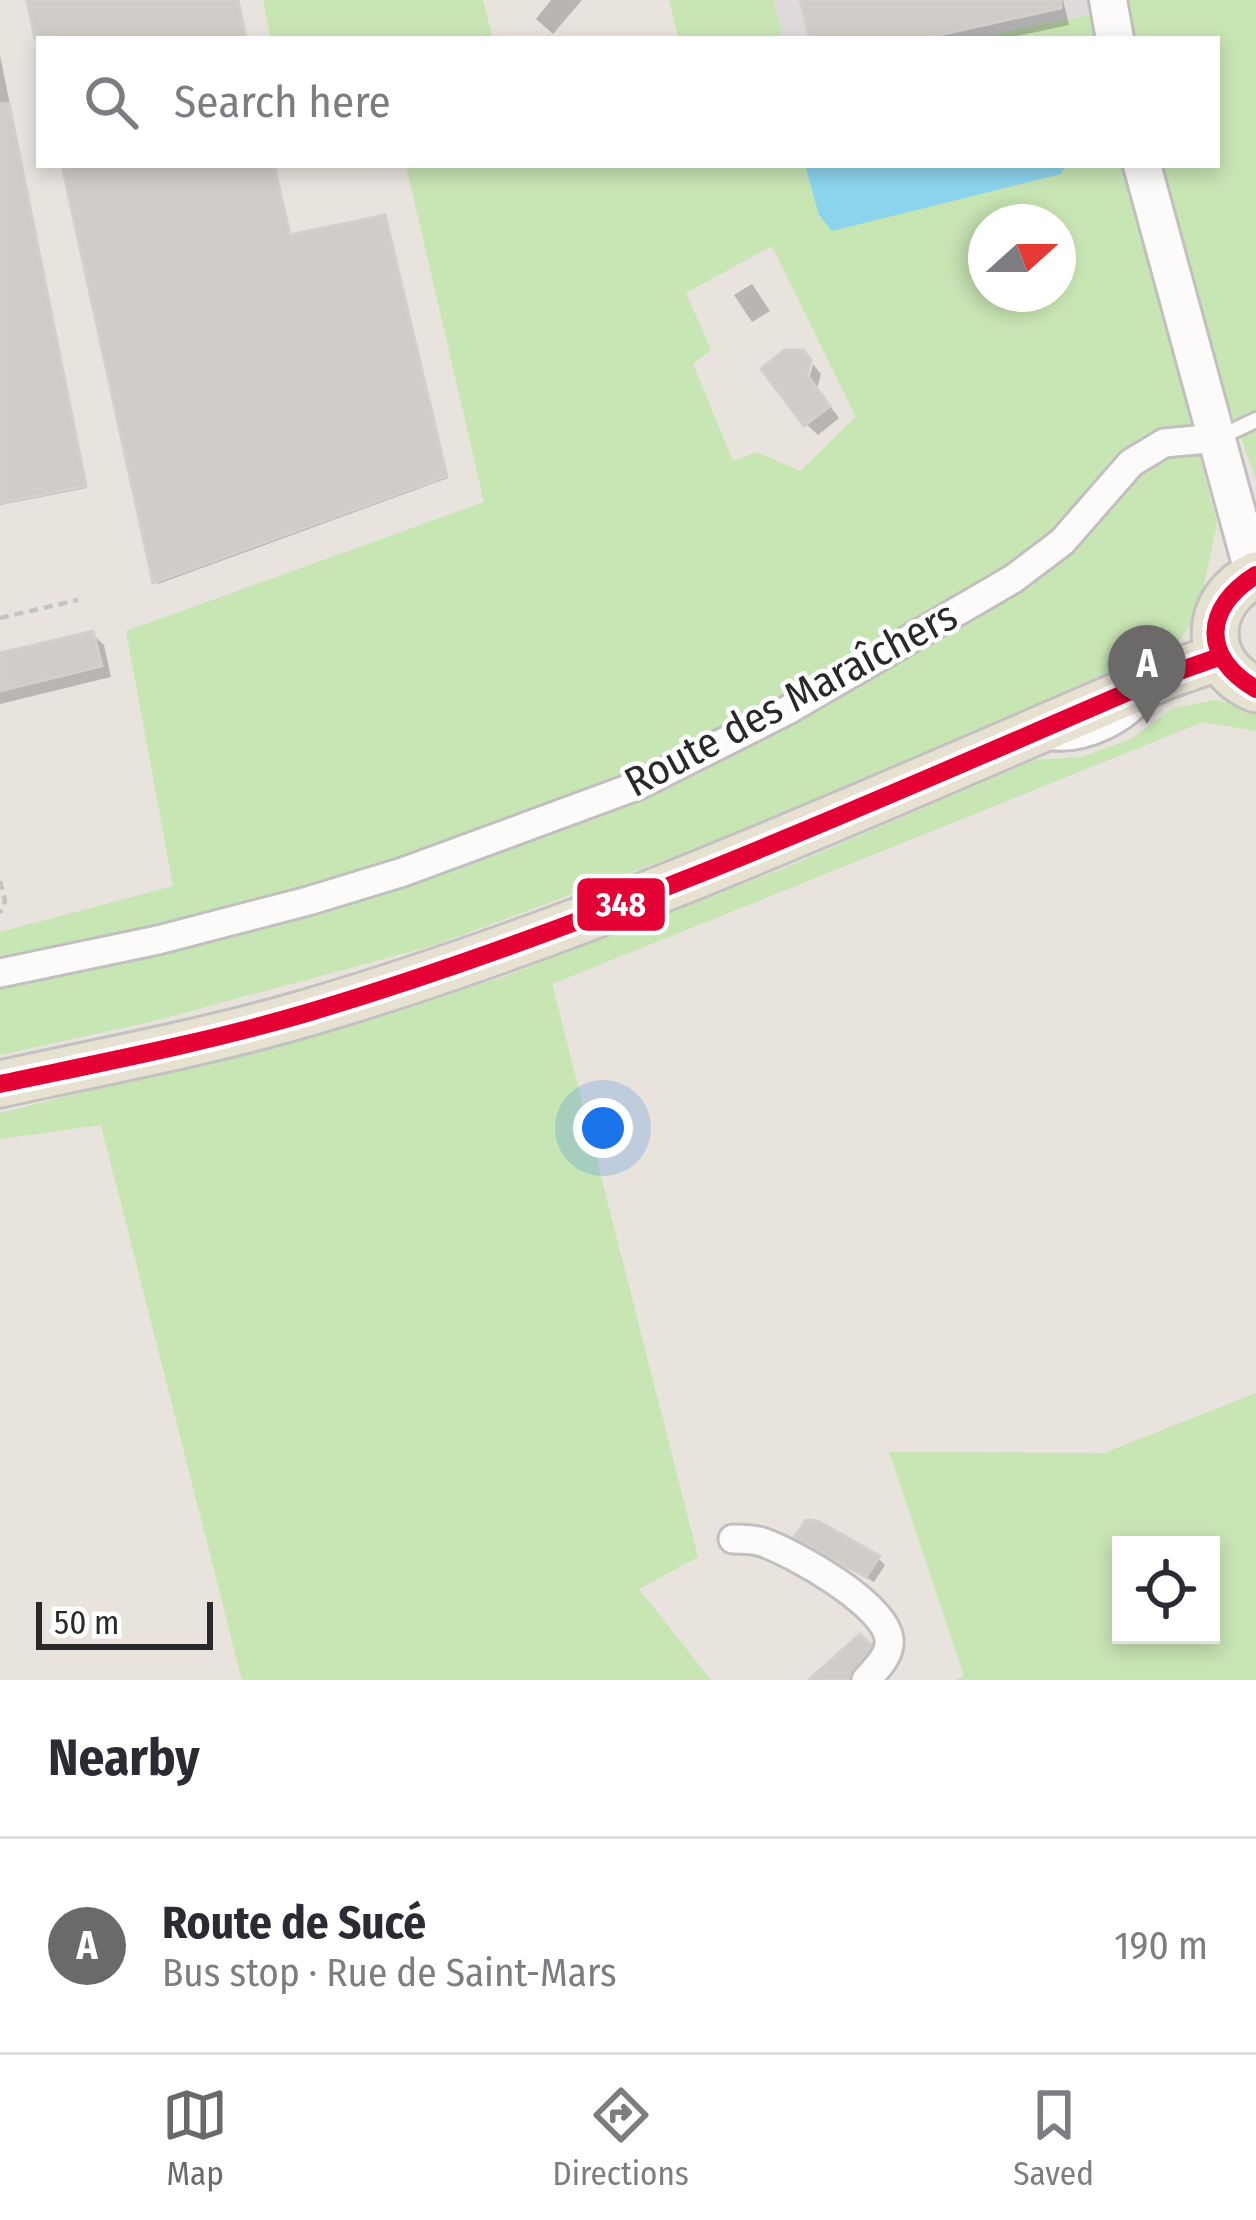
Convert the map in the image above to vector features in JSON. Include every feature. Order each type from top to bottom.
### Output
[{"type":"main road","points":[[1255,575],[1239,583],[1218,609],[1214,625],[1219,657],[1229,673],[1256,689]]},
{"type":"main road","points":[[0,1084],[190,1044],[310,1012],[633,903],[1219,657]]},
{"type":"street","points":[[1108,0],[1114,36]]},
{"type":"street","points":[[1143,168],[1255,575]]},
{"type":"street","name":"Route des Maraîchers","points":[[0,973],[158,940],[308,901],[404,872],[639,785],[786,711],[1013,579],[1062,542],[1131,463],[1164,443],[1218,438]]},
{"type":"street","points":[[733,1539],[759,1540],[868,1604],[890,1641],[884,1660],[866,1680]]},
{"type":"lane","name":"Route des Maraîchers","points":[[1218,438],[1256,420]]},
{"type":"path","points":[[0,618],[78,600]]},
{"type":"path","points":[[0,881],[5,901],[0,913]]},
{"type":"shaded area","points":[[774,0],[1125,0],[1126,7],[982,36],[782,36]]},
{"type":"green space","points":[[263,0],[483,0],[492,36],[270,36]]},
{"type":"green space","points":[[669,0],[774,0],[782,36],[678,36]]},
{"type":"green space","points":[[1125,0],[1256,0],[1256,479],[1225,395],[1187,408],[1217,523],[1198,614],[1176,645],[738,833],[435,945],[150,1022],[0,1055],[0,932],[173,886],[126,631],[484,502],[407,168],[1220,168],[1220,36],[983,36],[1125,8]],"holes":[[[772,246],[856,417],[800,471],[757,452],[733,461],[693,364],[711,350],[686,293]]]},
{"type":"green space","points":[[1215,700],[1256,708],[1256,731],[1203,722],[552,984],[698,1557],[639,1589],[711,1680],[242,1680],[101,1125],[0,1139],[0,1113],[300,1037],[503,977],[787,867],[1034,760],[1081,757],[1131,739],[1173,708]]},
{"type":"green space","points":[[1256,1393],[1256,1680],[954,1680],[964,1676],[889,1452],[1104,1453]]},
{"type":"water","points":[[806,168],[1064,168],[1061,174],[832,231],[819,215]]},
{"type":"building","points":[[27,0],[238,0],[245,36],[36,36]]},
{"type":"building","points":[[800,0],[1061,0],[1061,8],[935,36],[809,36]]},
{"type":"building","points":[[9,103],[86,486],[0,503],[0,104]]},
{"type":"building","points":[[63,168],[275,168],[290,235],[385,215],[447,476],[153,583]]},
{"type":"building","points":[[784,350],[803,350],[811,360],[807,375],[830,406],[804,426],[761,369]]},
{"type":"building","points":[[93,631],[102,666],[0,691],[0,653]]},
{"type":"building","points":[[806,1520],[818,1521],[880,1556],[866,1577],[794,1537]]},
{"type":"building","points":[[860,1634],[871,1645],[848,1680],[809,1680]]},
{"type":"transit line","name":"348","points":[[1256,575],[1226,602],[1216,632],[1225,662],[1256,689]]},
{"type":"transit line","name":"348","points":[[0,1084],[272,1023],[420,977],[636,899],[1219,657]]},
{"type":"place","name":"Route de Sucé","points":[[1147,724]]}]
